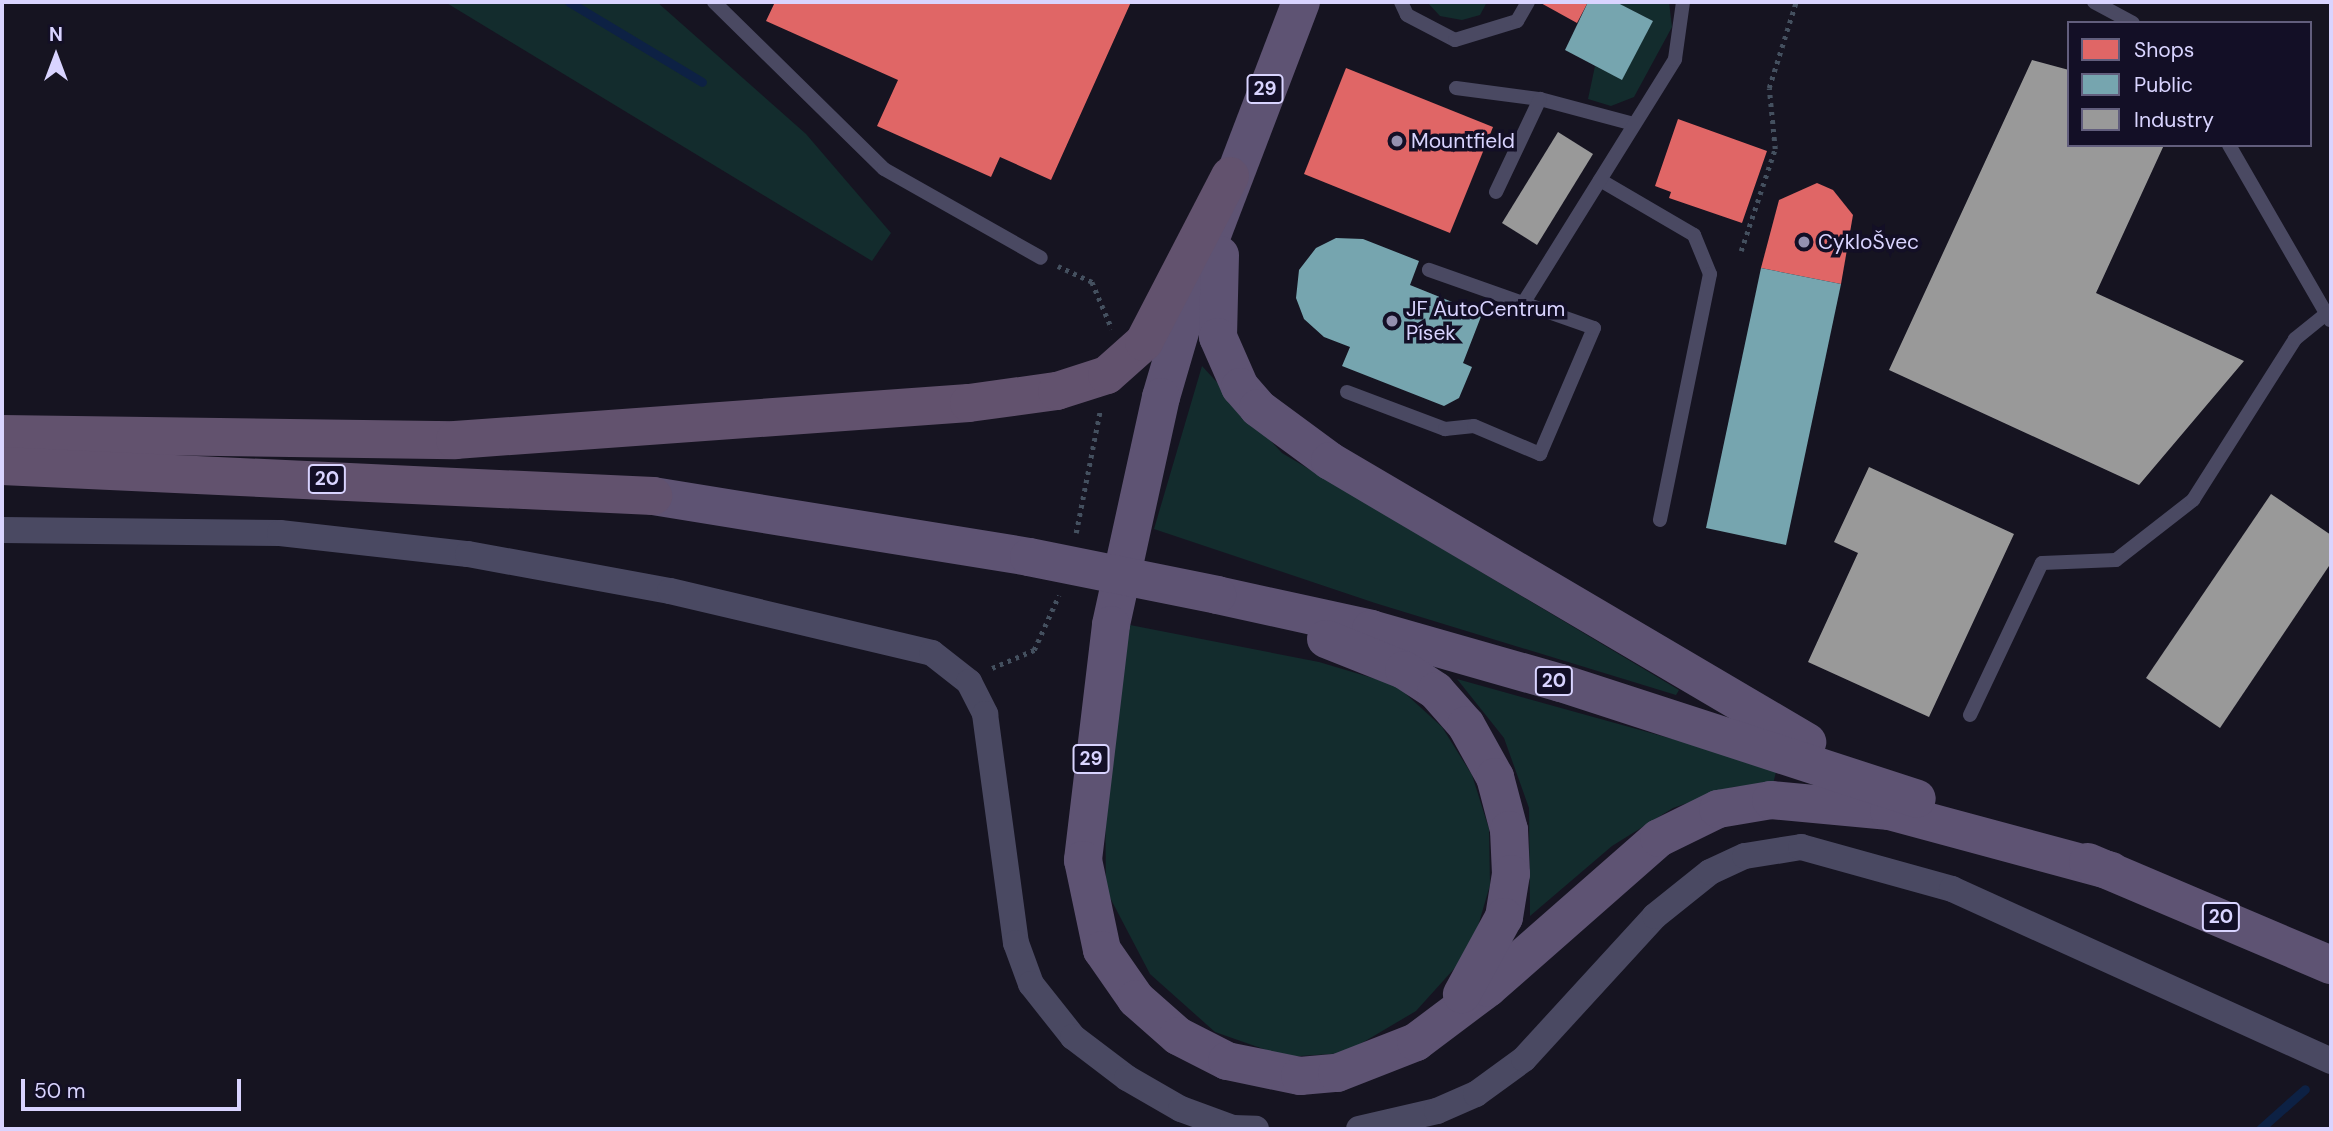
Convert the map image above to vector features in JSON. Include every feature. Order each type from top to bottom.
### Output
[{"type":"highway","points":[[223,440],[455,440],[956,404],[1057,391],[1107,375],[1128,360],[1165,311],[1230,176]]},
{"type":"highway","name":"20","points":[[2,434],[223,440],[653,496]]},
{"type":"highway","name":"20","points":[[2,466],[653,496]]},
{"type":"main road","name":"29","points":[[1301,2],[1230,176],[1161,397],[1111,625],[1086,800],[1089,909],[1102,950],[1136,999],[1178,1035],[1238,1064],[1300,1076],[1337,1073],[1416,1042],[1446,1017]]},
{"type":"main road","points":[[1230,176],[1216,293],[1218,337],[1240,387],[1258,408],[1329,461],[1885,787]]},
{"type":"main road","name":"20","points":[[653,496],[1029,557],[1371,629],[1561,683],[1885,787],[2110,871],[2331,965]]},
{"type":"main road","points":[[1217,595],[1404,670],[1436,691],[1466,725],[1495,777],[1510,830],[1504,917],[1485,963],[1446,1017]]},
{"type":"main road","points":[[1446,1017],[1488,988],[1659,838],[1742,804],[1796,799],[1889,811],[2110,871]]},
{"type":"street","points":[[2,530],[281,533],[468,554],[670,591],[932,653],[969,682],[985,714],[1016,943],[1031,984],[1073,1037],[1127,1078],[1181,1109],[1233,1128],[1256,1129]]},
{"type":"street","points":[[1359,1129],[1437,1111],[1476,1094],[1524,1059],[1655,916],[1710,872],[1745,856],[1801,847],[1952,889],[2331,1061]]},
{"type":"lane","points":[[714,2],[884,169],[1041,258]]},
{"type":"lane","points":[[1401,2],[1406,15],[1455,40],[1517,21],[1528,2]]},
{"type":"lane","points":[[1524,302],[1675,59],[1683,2]]},
{"type":"lane","points":[[2101,3],[2130,21]]},
{"type":"lane","points":[[1456,88],[1540,99],[1634,124]]},
{"type":"lane","points":[[1496,192],[1540,99]]},
{"type":"lane","points":[[1970,715],[2042,563],[2116,560],[2193,500],[2295,339],[2329,317],[2230,147]]},
{"type":"lane","points":[[1600,180],[1694,235],[1710,274],[1660,520]]},
{"type":"lane","points":[[1347,392],[1445,429],[1474,426],[1540,454],[1594,328],[1429,270]]},
{"type":"path","points":[[1741,251],[1775,149],[1769,88],[1796,2]]},
{"type":"path","points":[[1041,258],[1092,282],[1118,345],[1107,375],[1072,547]]},
{"type":"path","points":[[969,682],[1034,650],[1061,586]]},
{"type":"green space","points":[[445,2],[657,2],[806,134],[891,233],[872,261]]},
{"type":"green space","points":[[1427,2],[1487,2],[1480,15],[1462,20],[1440,16]]},
{"type":"green space","points":[[1616,2],[1669,2],[1672,27],[1634,97],[1611,106],[1588,99],[1595,66],[1622,79],[1653,21]]},
{"type":"green space","points":[[1202,366],[1282,453],[1679,690],[1676,695],[1375,603],[1154,529]]},
{"type":"green space","points":[[1130,625],[1319,662],[1396,685],[1442,727],[1472,775],[1489,829],[1490,885],[1471,950],[1416,1011],[1345,1053],[1286,1057],[1215,1032],[1150,974],[1106,890],[1105,790]]},
{"type":"green space","points":[[1457,679],[1777,768],[1773,784],[1733,787],[1673,808],[1612,846],[1530,916],[1529,808],[1504,738]]},
{"type":"building: Shops","points":[[775,2],[1131,2],[1051,180],[1000,157],[991,177],[877,126],[898,80],[766,21]]},
{"type":"building: Shops","points":[[1539,2],[1588,2],[1577,23]]},
{"type":"building: Shops","points":[[1346,68],[1493,127],[1450,233],[1304,174]]},
{"type":"building: Shops","points":[[1678,119],[1767,151],[1742,223],[1669,198],[1671,192],[1655,186]]},
{"type":"building: Shops","points":[[1817,183],[1833,190],[1853,215],[1841,284],[1761,268],[1779,200]]},
{"type":"building: Public","points":[[1588,2],[1616,2],[1653,21],[1622,80],[1565,50]]},
{"type":"building: Public","points":[[1336,238],[1363,239],[1419,261],[1410,285],[1482,314],[1463,363],[1472,367],[1459,398],[1444,406],[1342,366],[1350,347],[1324,337],[1304,319],[1296,298],[1299,270],[1316,248]]},
{"type":"building: Public","points":[[1761,268],[1841,284],[1786,545],[1706,528]]},
{"type":"building: Industry","points":[[2032,60],[2067,69],[2067,147],[2163,147],[2096,293],[2244,361],[2139,485],[1889,370]]},
{"type":"building: Industry","points":[[1558,132],[1593,154],[1537,245],[1502,223]]},
{"type":"building: Industry","points":[[1869,467],[2014,534],[1929,717],[1808,662],[1858,553],[1834,542]]},
{"type":"building: Industry","points":[[2271,494],[2331,535],[2331,563],[2220,728],[2146,678]]},
{"type":"waterway","points":[[569,2],[702,82]]},
{"type":"waterway","points":[[2260,1129],[2305,1089]]},
{"type":"place","name":"Mountfield","points":[[1397,141]]},
{"type":"place","name":"CykloŠvec","points":[[1804,242]]},
{"type":"place","name":"JF AutoCentrum Písek","points":[[1392,321]]}]
